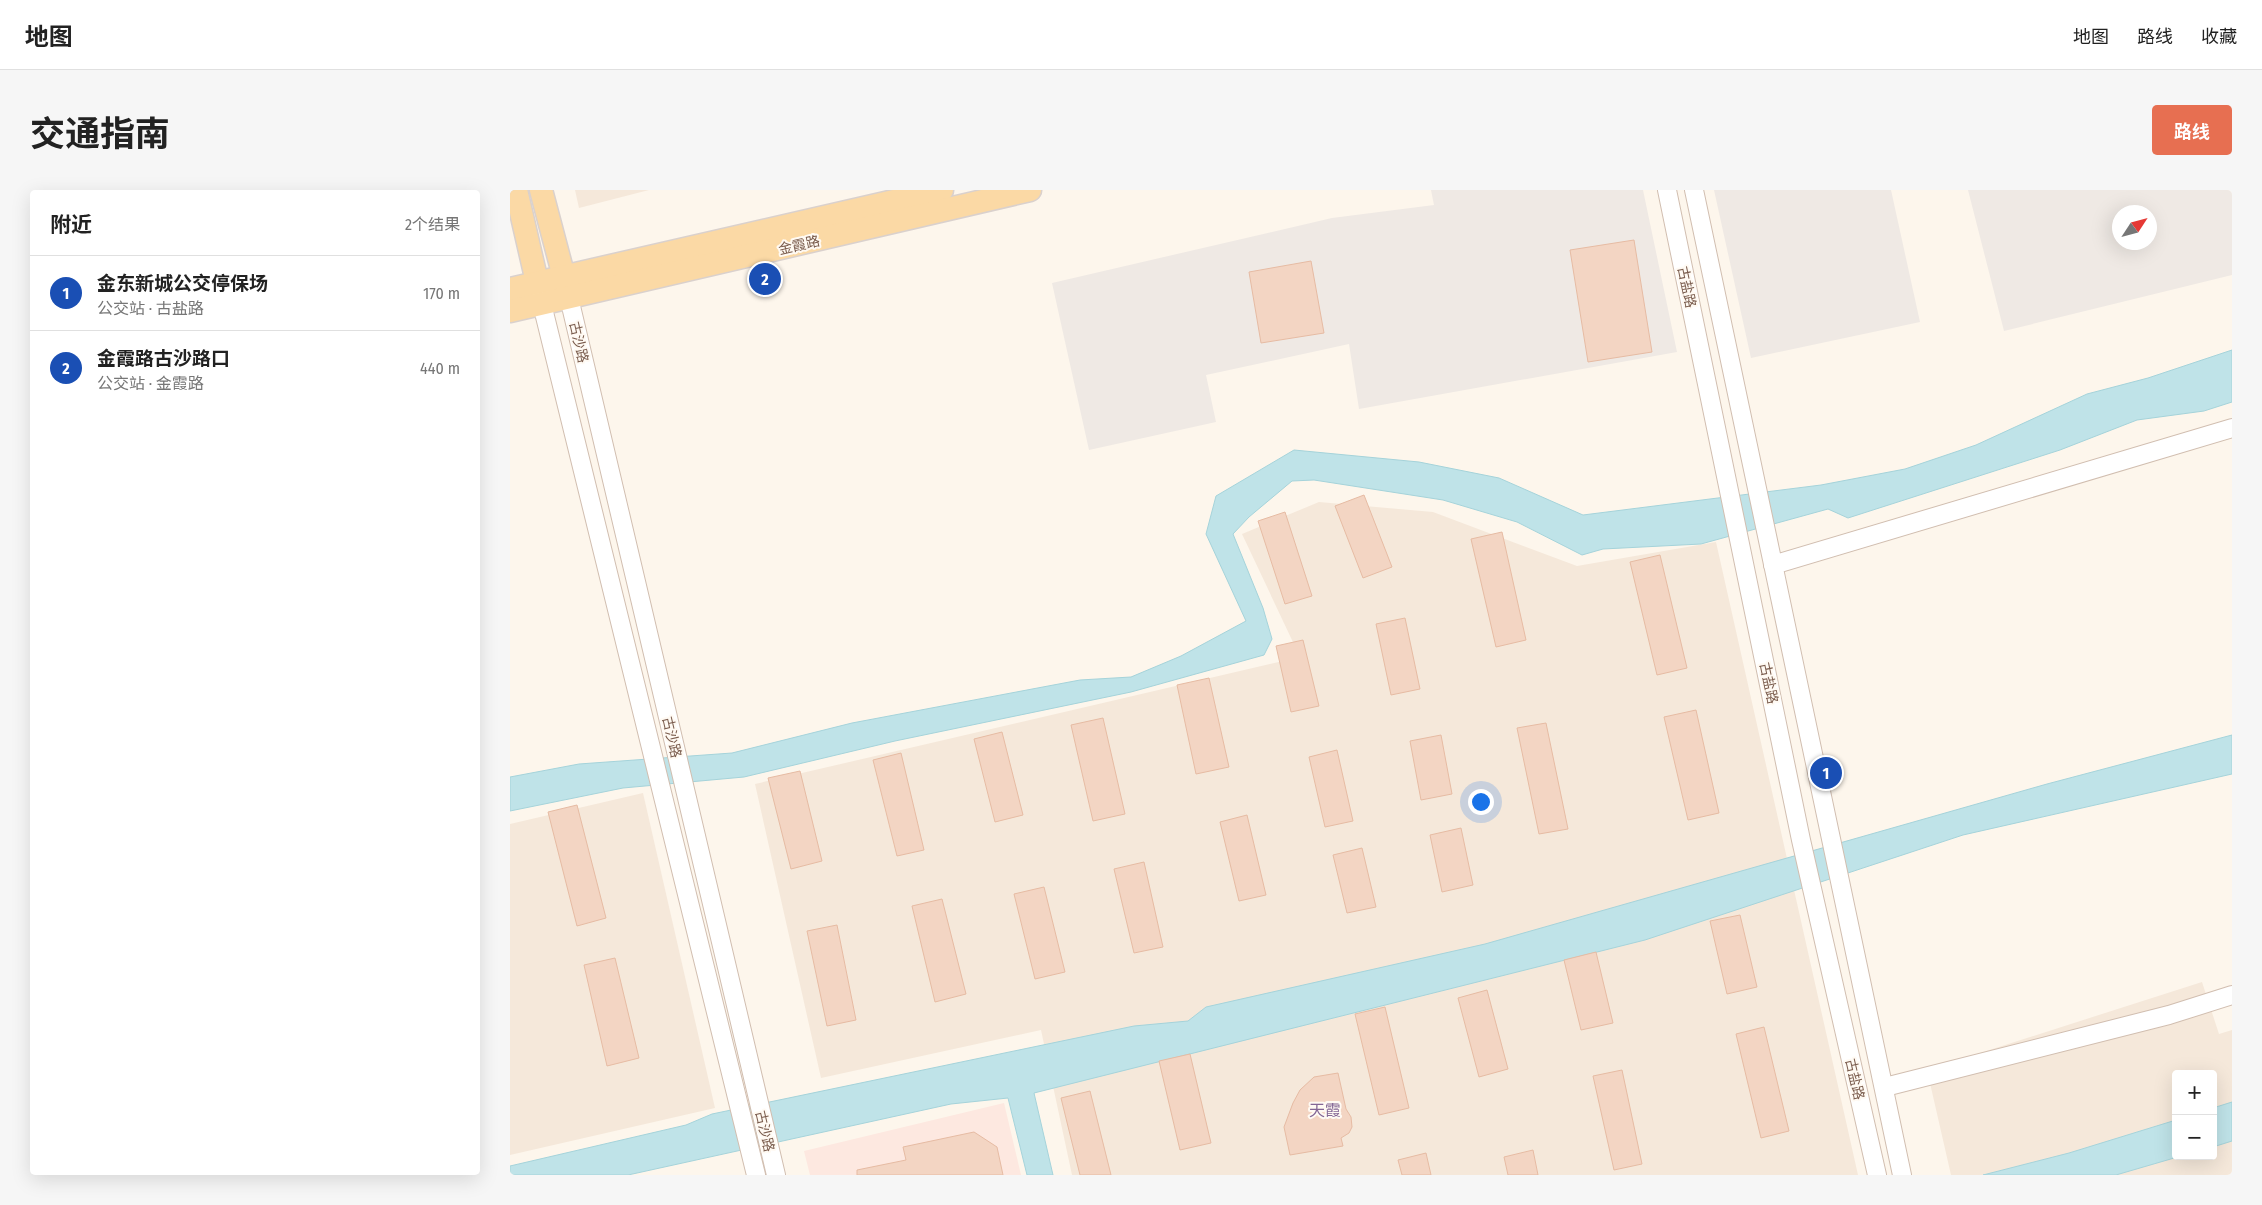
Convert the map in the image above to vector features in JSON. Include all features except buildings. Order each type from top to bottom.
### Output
[{"type":"main road","name":"古沙路","points":[[516,190],[539,292]]},
{"type":"main road","name":"古沙路","points":[[541,190],[566,288]]},
{"type":"main road","name":"金霞路","points":[[566,288],[942,190]]},
{"type":"main road","name":"金霞路","points":[[510,290],[539,292],[566,288],[1030,190]]},
{"type":"main road","name":"金霞路","points":[[510,311],[539,292]]},
{"type":"street","name":"古盐路","points":[[1667,190],[1801,840],[1877,1175]]},
{"type":"street","name":"古盐路","points":[[1694,190],[1902,1175]]},
{"type":"street","name":"古沙路","points":[[566,288],[774,1168]]},
{"type":"street","name":"古沙路","points":[[539,292],[755,1170]]},
{"type":"street","points":[[1773,565],[2232,428]]},
{"type":"street","points":[[1884,1087],[2170,1015],[2232,995]]},
{"type":"shaded area","points":[[575,190],[649,190],[579,208]]},
{"type":"shaded area","points":[[1431,190],[1643,190],[1677,352],[1359,409],[1349,344],[1206,375],[1216,422],[1089,450],[1052,283],[1332,218],[1434,205]]},
{"type":"shaded area","points":[[1714,190],[1891,190],[1920,322],[1751,358]]},
{"type":"shaded area","points":[[1968,190],[2232,190],[2232,275],[2004,331]]},
{"type":"shaded area","points":[[1319,502],[1433,512],[1577,566],[1716,542],[1858,1175],[1072,1175],[1041,1030],[821,1078],[755,784],[1300,657],[1242,534]]},
{"type":"shaded area","points":[[643,793],[715,1108],[510,1155],[510,824]]},
{"type":"shaded area","points":[[2202,982],[2219,1034],[2232,1030],[2232,1175],[1951,1175],[1927,1070]]},
{"type":"shaded area","points":[[1004,1103],[1021,1175],[810,1175],[804,1151]]},
{"type":"water","points":[[2232,350],[2232,402],[2204,411],[2137,420],[2060,450],[1848,518],[1828,509],[1701,544],[1603,549],[1582,555],[1517,522],[1443,500],[1314,480],[1292,481],[1249,517],[1233,534],[1263,608],[1272,639],[1264,655],[1131,692],[895,741],[744,777],[623,788],[510,811],[510,777],[579,764],[732,753],[852,723],[1080,680],[1131,677],[1181,656],[1246,621],[1206,534],[1216,496],[1294,450],[1419,462],[1499,478],[1583,515],[1821,485],[1905,469],[1976,445],[2087,394],[2148,378]]},
{"type":"water","points":[[2232,735],[2232,774],[1963,835],[1645,940],[1034,1093],[1053,1175],[1027,1175],[1008,1098],[951,1104],[628,1175],[510,1175],[510,1166],[686,1125],[712,1114],[1134,1026],[1188,1021],[1206,1007],[1485,944],[2047,784]]},
{"type":"water","points":[[2232,1102],[2232,1141],[2217,1146],[2217,1115],[2217,1107]]},
{"type":"water","points":[[2172,1121],[2172,1159],[2116,1175],[1983,1175],[2069,1153]]},
{"type":"place","name":"金霞路古沙路口","points":[[765,279]]},
{"type":"place","name":"金东新城公交停保场","points":[[1826,773]]},
{"type":"district","name":"天霞","points":[[1325,1110]]}]
